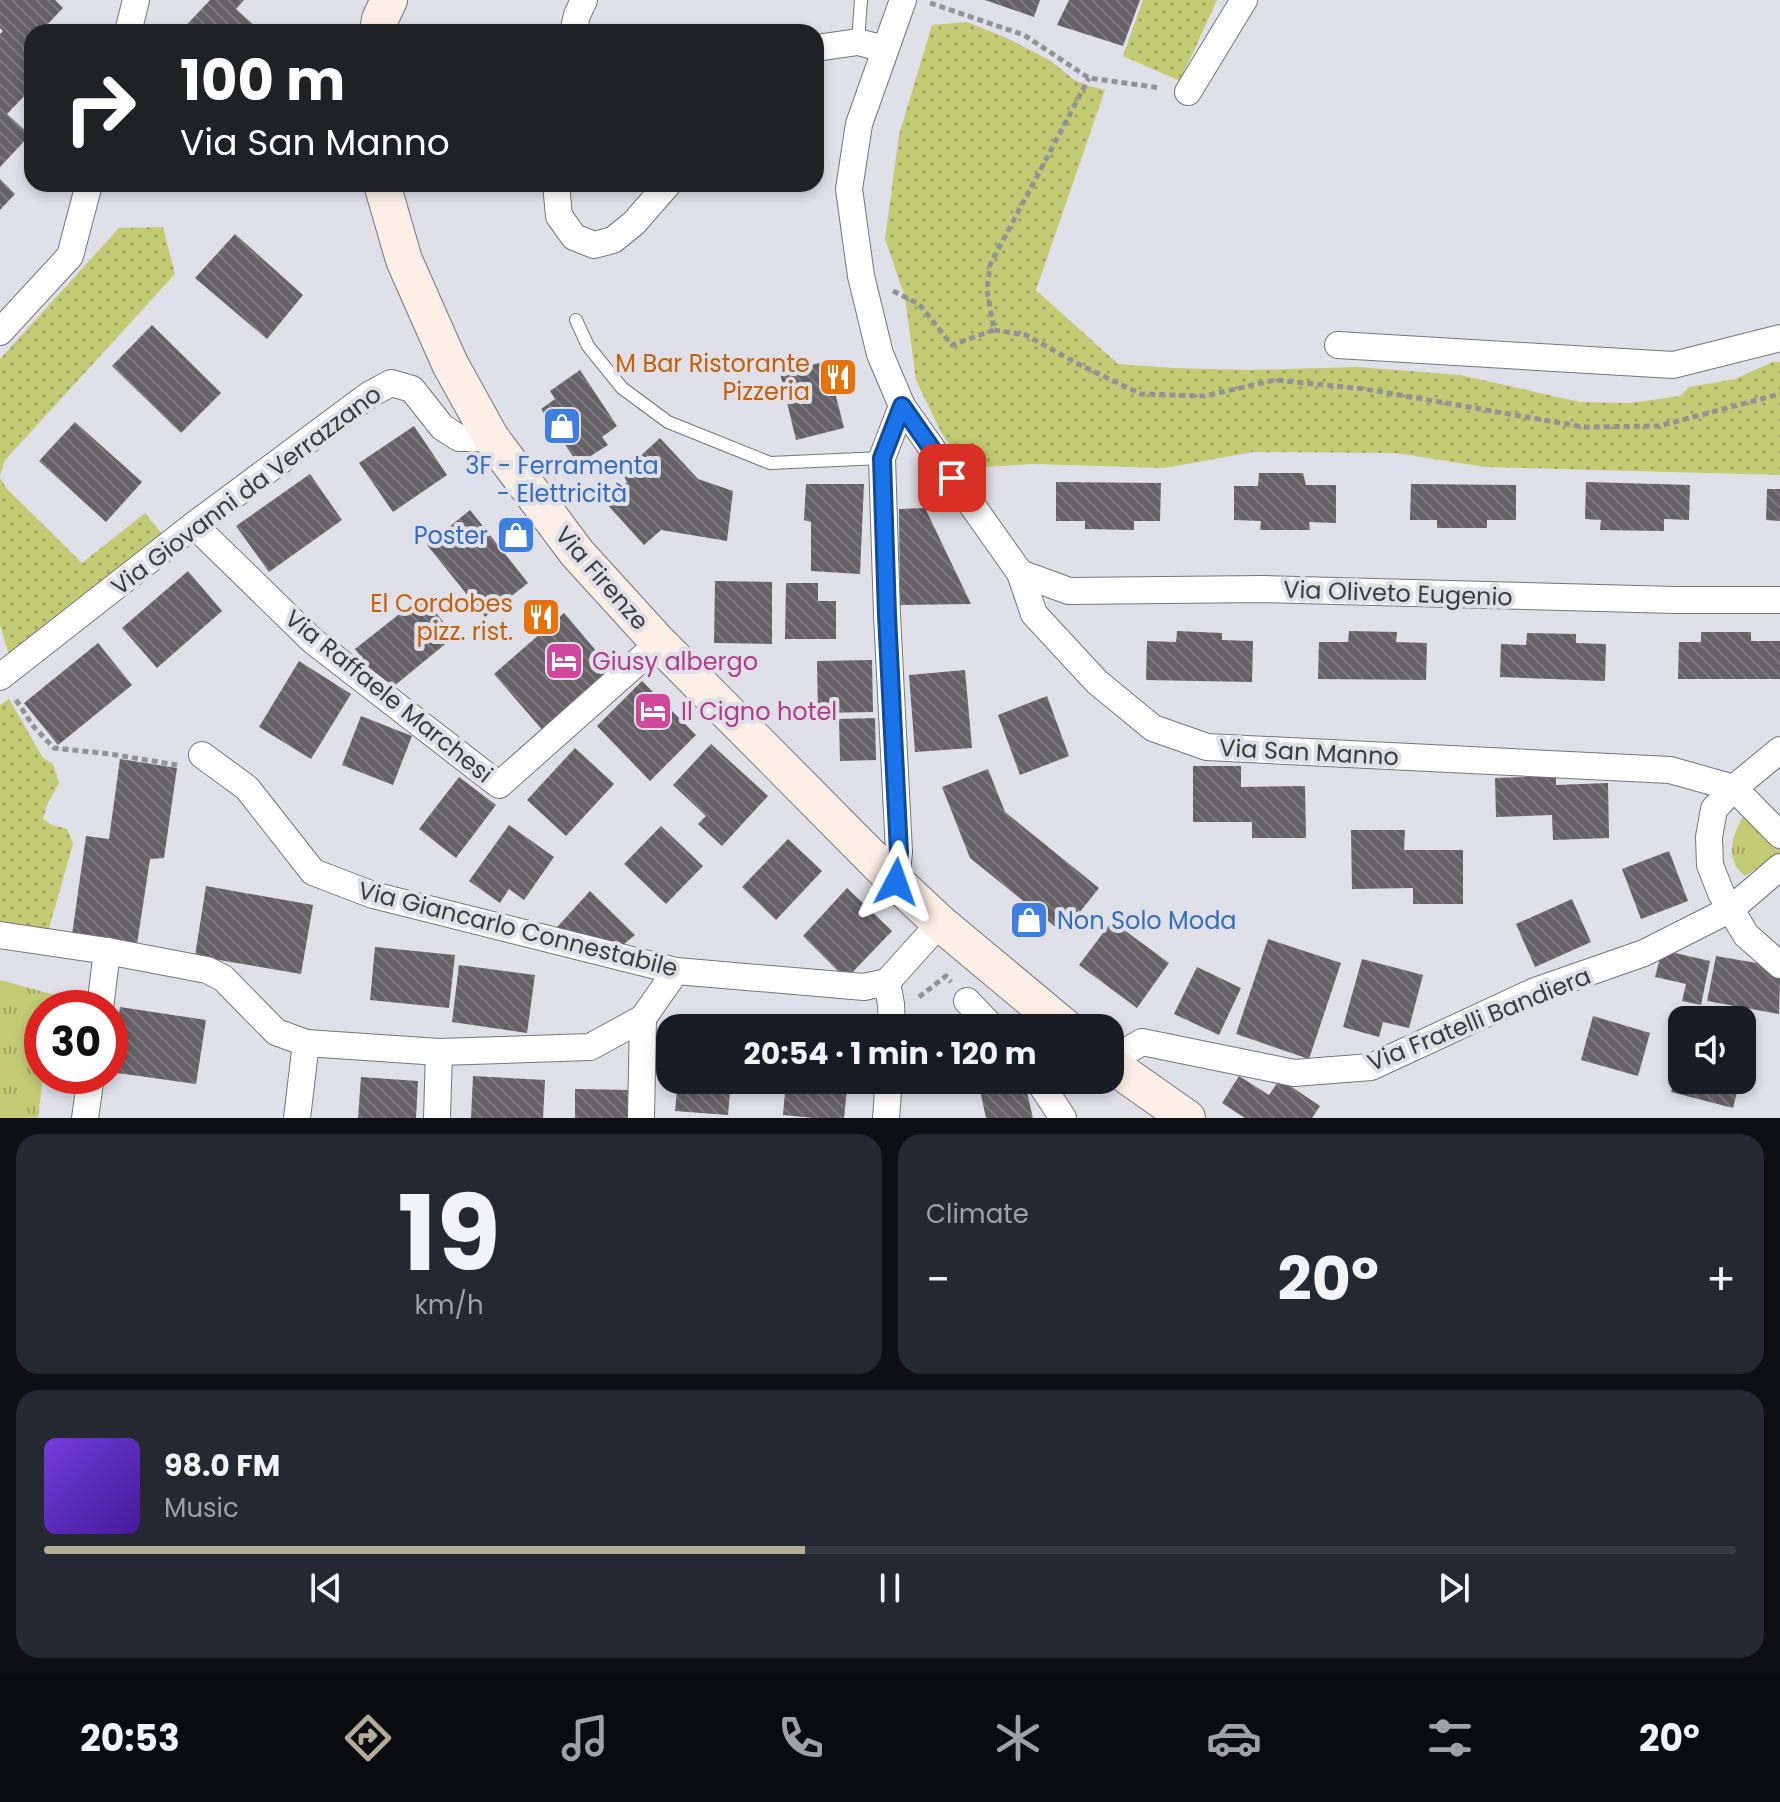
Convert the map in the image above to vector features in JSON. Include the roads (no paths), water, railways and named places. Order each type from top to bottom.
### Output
[{"type":"main road","points":[[379,24],[389,0]]},
{"type":"main road","name":"Via Firenze","points":[[384,192],[404,260],[450,364],[491,438],[577,553],[659,643],[896,882],[1049,1014]]},
{"type":"main road","points":[[1124,1073],[1187,1118]]},
{"type":"street","points":[[130,24],[136,0]]},
{"type":"street","points":[[575,24],[584,0]]},
{"type":"street","name":"Via San Manno","points":[[903,0],[859,124],[849,189],[861,276],[880,354],[902,406],[1020,573],[1034,614],[1097,682],[1153,728],[1207,747],[1670,770],[1734,788]]},
{"type":"street","points":[[1188,92],[1244,0]]},
{"type":"street","points":[[824,47],[858,42],[885,49]]},
{"type":"street","points":[[0,332],[70,256],[87,192]]},
{"type":"street","points":[[557,192],[559,216],[574,237],[594,245],[613,240],[634,223],[661,192]]},
{"type":"street","points":[[1338,345],[1673,365],[1780,338]]},
{"type":"street","name":"Via Giovanni da Verrazzano","points":[[2,670],[369,395],[391,383],[412,389],[442,427],[459,438],[491,438]]},
{"type":"street","points":[[896,882],[899,852],[882,458],[902,406]]},
{"type":"street","name":"Via Raffaele Marchesi","points":[[194,525],[313,641],[499,785],[659,643]]},
{"type":"street","name":"Via Oliveto Eugenio","points":[[1020,573],[1069,591],[1263,589],[1780,600]]},
{"type":"street","points":[[1780,750],[1714,809],[1709,837],[1710,865],[1721,893],[1746,935],[1780,965]]},
{"type":"street","name":"Via Giancarlo Connestabile","points":[[202,755],[247,788],[313,872],[373,895],[676,971],[864,987],[887,982]]},
{"type":"street","points":[[1734,788],[1780,835]]},
{"type":"street","name":"Via Fratelli Bandiera","points":[[1124,1054],[1142,1042],[1294,1073],[1371,1067],[1535,991],[1644,953],[1731,909],[1780,867]]},
{"type":"street","points":[[891,1014],[887,982],[940,923]]},
{"type":"street","points":[[0,935],[207,970],[223,978],[276,1032],[306,1043],[439,1052],[590,1047],[643,1018],[676,971]]},
{"type":"street","points":[[102,990],[107,951]]},
{"type":"street","points":[[967,1001],[980,1014]]},
{"type":"street","points":[[641,1118],[643,1018]]},
{"type":"street","points":[[297,1118],[306,1043]]},
{"type":"street","points":[[437,1118],[439,1052]]},
{"type":"street","points":[[85,1118],[88,1094]]},
{"type":"street","points":[[886,1118],[888,1094]]},
{"type":"street","points":[[1047,1094],[1063,1118]]},
{"type":"lane","points":[[858,42],[861,0]]},
{"type":"lane","points":[[576,320],[588,346],[622,388],[668,422],[770,463],[882,458]]},
{"type":"place","name":"M Bar Ristorante Pizzeria","points":[[838,377]]},
{"type":"place","name":"3F - Ferramenta - Elettricità","points":[[562,426]]},
{"type":"place","name":"Poster","points":[[516,535]]},
{"type":"place","name":"El Cordobes pizz. rist.","points":[[541,617]]},
{"type":"place","name":"Giusy albergo","points":[[564,661]]},
{"type":"place","name":"Il Cigno hotel","points":[[653,711]]},
{"type":"place","name":"Non Solo Moda","points":[[1029,920]]}]
